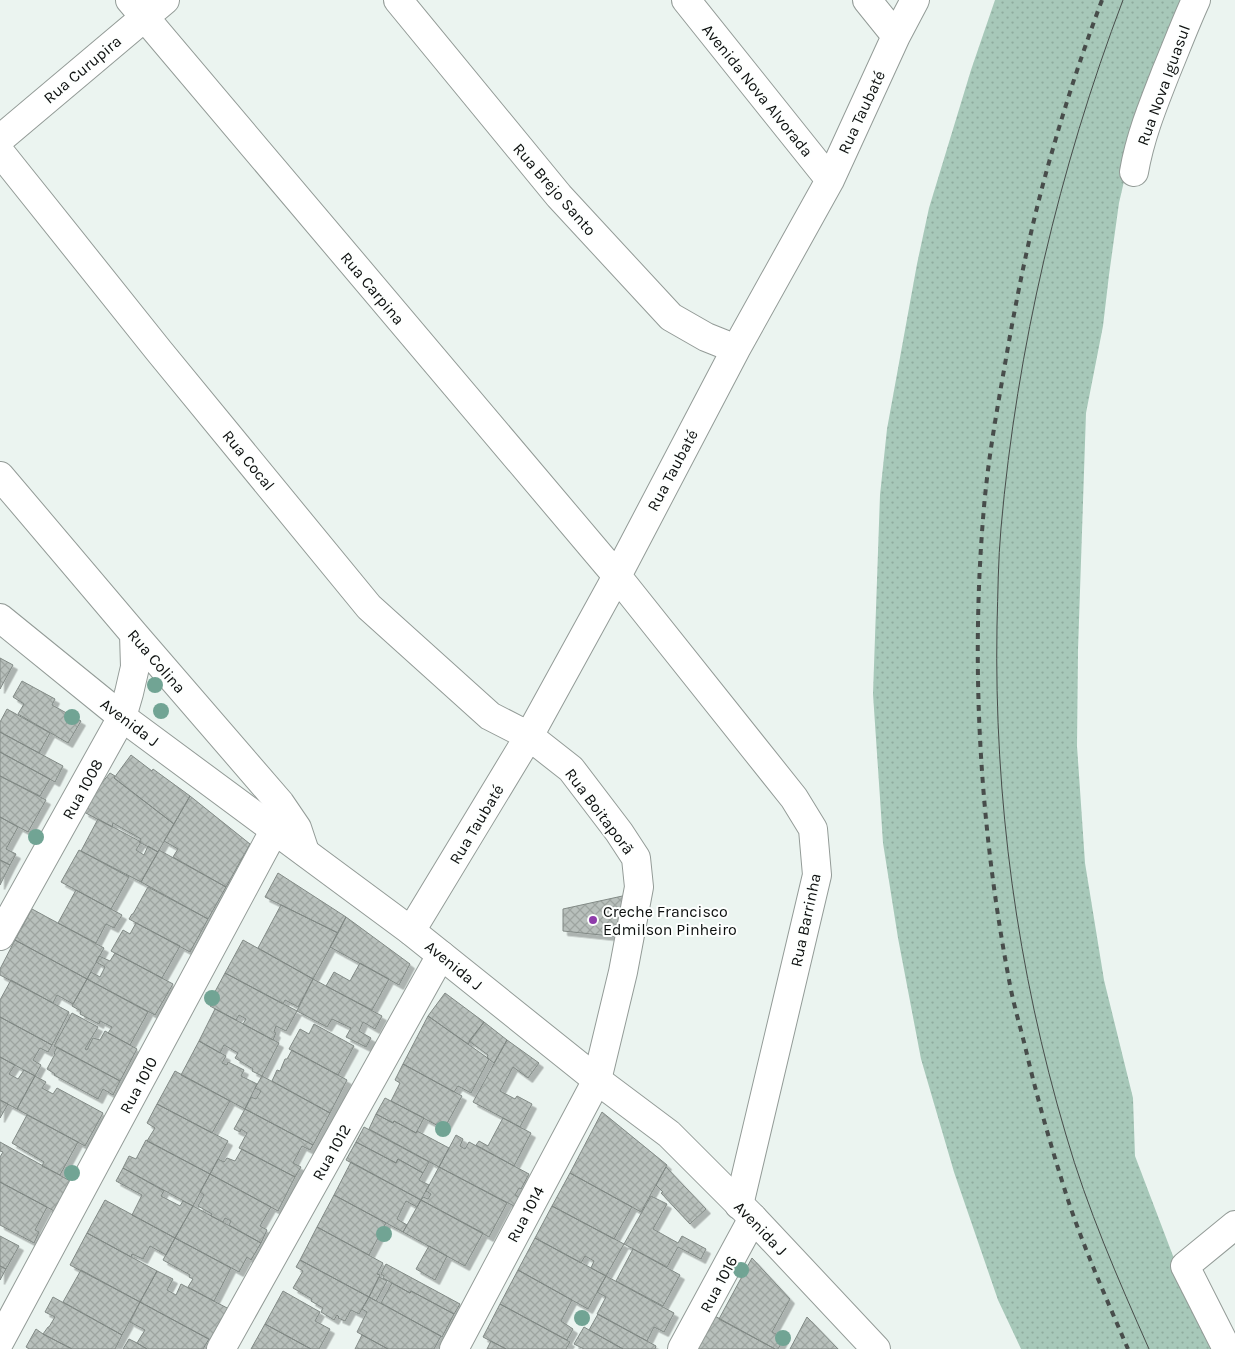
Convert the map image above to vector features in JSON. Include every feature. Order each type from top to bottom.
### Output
[{"type":"street","name":"Rua Curupira","points":[[0,139],[137,8],[165,0]]},
{"type":"street","name":"Rua Brejo Santo","points":[[398,0],[559,196],[671,317],[706,337],[736,349]]},
{"type":"street","name":"Avenida Nova Alvorada","points":[[686,0],[830,180]]},
{"type":"street","points":[[867,0],[896,36]]},
{"type":"street","name":"Rua Taubaté","points":[[411,931],[529,736],[617,576],[736,349],[830,180],[896,36],[915,0]]},
{"type":"street","name":"Rua Nova Iguasul","points":[[1134,172],[1137,154],[1153,106],[1196,0]]},
{"type":"street","name":"Rua Carpina","points":[[137,8],[617,576]]},
{"type":"street","name":"Rua Cocal","points":[[0,152],[369,607],[490,716],[529,736]]},
{"type":"street","name":"Rua Colina","points":[[0,476],[280,803],[297,828],[305,852]]},
{"type":"street","name":"Rua Barrinha","points":[[617,576],[794,798],[813,829],[817,875],[746,1212]]},
{"type":"street","name":"Avenida J","points":[[0,618],[122,717],[411,931],[597,1080],[669,1134],[876,1349]]},
{"type":"street","name":"Rua 1008","points":[[0,936],[122,717],[135,667],[134,634]]},
{"type":"street","name":"Rua Boitaporã","points":[[529,736],[572,769],[636,858],[639,887],[597,1080]]},
{"type":"street","name":"Rua 1010","points":[[0,1342],[275,829]]},
{"type":"street","name":"Rua 1012","points":[[221,1349],[441,955]]},
{"type":"street","name":"Rua 1014","points":[[454,1349],[597,1080]]},
{"type":"street","name":"Rua 1016","points":[[682,1349],[746,1212]]},
{"type":"street","points":[[1228,1349],[1185,1266],[1235,1225]]},
{"type":"green space","points":[[995,0],[1187,0],[1131,151],[1119,203],[1103,326],[1086,413],[1078,650],[1077,746],[1085,863],[1104,980],[1133,1098],[1135,1156],[1189,1298],[1213,1349],[1021,1349],[998,1300],[954,1172],[921,1059],[898,938],[883,843],[873,694],[880,495],[887,429],[929,208],[971,70]]},
{"type":"building","points":[[0,658],[13,665],[0,689]]},
{"type":"building","points":[[22,681],[55,699],[52,705],[81,721],[68,743],[18,714],[24,704],[13,697]]},
{"type":"building","points":[[7,709],[50,733],[39,753],[0,732],[0,722]]},
{"type":"building","points":[[0,732],[63,766],[55,782],[0,752]]},
{"type":"building","points":[[0,752],[50,779],[40,796],[0,776]]},
{"type":"building","points":[[131,755],[190,796],[174,824],[114,778]]},
{"type":"building","points":[[110,773],[174,824],[158,852],[139,842],[141,839],[113,823],[112,827],[84,812],[97,789]]},
{"type":"building","points":[[0,776],[46,800],[28,832],[0,817]]},
{"type":"building","points":[[190,796],[250,844],[226,887],[173,857],[178,849],[164,841]]},
{"type":"building","points":[[0,817],[18,827],[6,849],[16,854],[10,865],[0,860]]},
{"type":"building","points":[[98,819],[141,842],[136,850],[144,855],[148,846],[158,852],[141,882],[81,851]]},
{"type":"building","points":[[79,850],[129,877],[111,909],[61,882]]},
{"type":"building","points":[[159,850],[226,887],[208,919],[141,882]]},
{"type":"building","points":[[0,860],[10,865],[0,885]]},
{"type":"building","points":[[278,873],[346,917],[338,933],[265,897]]},
{"type":"building","points":[[148,887],[208,919],[190,952],[129,919]]},
{"type":"building","points":[[76,890],[122,915],[114,928],[106,924],[96,943],[58,923]]},
{"type":"building","name":"Creche Francisco Edmilson Pinheiro","points":[[627,895],[620,937],[563,931],[563,909]]},
{"type":"building","points":[[281,905],[338,933],[313,979],[258,948]]},
{"type":"building","points":[[32,909],[104,948],[87,979],[15,940]]},
{"type":"building","points":[[346,917],[410,964],[399,985],[330,947]]},
{"type":"building","points":[[136,923],[180,946],[162,978],[111,951],[123,930],[130,934]]},
{"type":"building","points":[[15,940],[87,979],[73,1004],[57,995],[53,1003],[0,975],[0,969]]},
{"type":"building","points":[[243,940],[313,979],[298,1007],[285,1000],[283,1004],[225,973]]},
{"type":"building","points":[[115,953],[173,984],[155,1015],[87,979],[91,972],[100,977],[105,967],[96,962],[99,956],[110,961]]},
{"type":"building","points":[[360,963],[389,979],[372,1010],[326,986],[334,972],[350,981]]},
{"type":"building","points":[[225,973],[297,1011],[286,1031],[276,1026],[273,1040],[243,1024],[246,1019],[239,1015],[236,1020],[210,1006],[212,1002],[210,1001]]},
{"type":"building","points":[[87,979],[148,1012],[130,1045],[108,1033],[112,1027],[100,1021],[99,1024],[80,1014],[81,1011],[72,1006]]},
{"type":"building","points":[[313,979],[382,1016],[375,1029],[363,1022],[359,1031],[371,1038],[366,1047],[346,1037],[351,1028],[332,1019],[327,1027],[297,1011]]},
{"type":"building","points":[[11,980],[69,1012],[52,1045],[0,1017],[0,1000]]},
{"type":"building","points":[[445,993],[484,1022],[468,1044],[428,1016]]},
{"type":"building","points":[[215,1009],[279,1043],[262,1076],[235,1058],[238,1053],[224,1045],[220,1053],[199,1041]]},
{"type":"building","points":[[72,1013],[98,1027],[85,1049],[87,1050],[93,1038],[100,1040],[105,1031],[137,1049],[120,1081],[54,1046]]},
{"type":"building","points":[[428,1016],[489,1059],[471,1093],[458,1086],[454,1092],[403,1064]]},
{"type":"building","points":[[0,1017],[52,1045],[48,1052],[40,1048],[33,1060],[41,1065],[35,1076],[0,1057]]},
{"type":"building","points":[[484,1022],[507,1040],[494,1063],[487,1058],[488,1055],[469,1041]]},
{"type":"building","points":[[314,1024],[354,1046],[338,1075],[289,1049],[300,1029],[309,1034]]},
{"type":"building","points":[[507,1040],[539,1063],[528,1078],[513,1067],[500,1091],[515,1099],[517,1096],[532,1104],[520,1127],[473,1102]]},
{"type":"building","points":[[199,1041],[226,1056],[222,1063],[227,1065],[228,1062],[244,1070],[241,1076],[257,1084],[245,1109],[181,1075]]},
{"type":"building","points":[[57,1047],[120,1081],[113,1095],[103,1089],[98,1099],[54,1075],[47,1069]]},
{"type":"building","points":[[292,1050],[347,1080],[330,1113],[272,1081],[277,1070],[280,1071],[285,1059],[287,1059]]},
{"type":"building","points":[[0,1057],[15,1065],[9,1074],[18,1079],[24,1070],[35,1076],[17,1109],[0,1100]]},
{"type":"building","points":[[403,1064],[462,1096],[444,1129],[391,1101],[400,1083],[395,1080]]},
{"type":"building","points":[[175,1071],[230,1101],[212,1133],[157,1104]]},
{"type":"building","points":[[35,1076],[46,1082],[42,1088],[53,1094],[57,1088],[103,1113],[85,1146],[17,1109]]},
{"type":"building","points":[[262,1076],[330,1113],[313,1145],[245,1109],[251,1097],[256,1099],[261,1091],[255,1088]]},
{"type":"building","points":[[385,1098],[424,1118],[416,1133],[376,1114]]},
{"type":"building","points":[[0,1100],[8,1104],[0,1118]]},
{"type":"building","points":[[157,1104],[228,1141],[210,1174],[147,1141],[155,1128],[147,1123]]},
{"type":"building","points":[[245,1109],[313,1145],[310,1150],[302,1146],[293,1163],[301,1167],[295,1177],[239,1148],[247,1133],[241,1129],[240,1132],[234,1129]]},
{"type":"building","points":[[602,1112],[667,1165],[641,1212],[570,1173]]},
{"type":"building","points":[[376,1114],[416,1133],[417,1131],[449,1148],[439,1167],[369,1129]]},
{"type":"building","points":[[27,1115],[78,1142],[60,1175],[42,1166],[44,1162],[12,1143]]},
{"type":"building","points":[[503,1118],[531,1133],[514,1166],[476,1145],[479,1141],[488,1146]]},
{"type":"building","points":[[364,1127],[429,1162],[423,1173],[398,1159],[396,1163],[356,1142]]},
{"type":"building","points":[[456,1135],[463,1139],[460,1146],[465,1149],[469,1142],[529,1174],[521,1189],[519,1188],[515,1195],[519,1197],[514,1206],[439,1167]]},
{"type":"building","points":[[146,1140],[210,1174],[193,1206],[123,1168],[129,1156],[136,1159]]},
{"type":"building","points":[[0,1142],[72,1182],[56,1212],[0,1182],[0,1157],[3,1152],[0,1151]]},
{"type":"building","points":[[356,1142],[396,1163],[398,1159],[423,1173],[419,1180],[429,1185],[421,1200],[346,1160]]},
{"type":"building","points":[[242,1149],[295,1177],[278,1211],[210,1174],[218,1159],[224,1162],[227,1158],[235,1161]]},
{"type":"building","points":[[351,1162],[421,1200],[417,1207],[406,1201],[397,1219],[407,1225],[403,1232],[334,1195]]},
{"type":"building","points":[[439,1167],[507,1203],[489,1237],[421,1200],[423,1197],[428,1199],[431,1194],[426,1191]]},
{"type":"building","points":[[666,1167],[706,1209],[690,1224],[656,1185]]},
{"type":"building","points":[[123,1168],[164,1191],[161,1196],[180,1206],[183,1201],[193,1206],[175,1238],[132,1215],[142,1195],[116,1181]]},
{"type":"building","points":[[570,1173],[632,1207],[614,1239],[552,1206]]},
{"type":"building","points":[[210,1174],[271,1207],[260,1226],[267,1230],[261,1243],[229,1225],[231,1221],[225,1218],[223,1222],[198,1206],[204,1195],[200,1192]]},
{"type":"building","points":[[0,1182],[47,1207],[35,1230],[39,1232],[34,1243],[0,1225]]},
{"type":"building","points":[[334,1195],[386,1223],[369,1255],[317,1227]]},
{"type":"building","points":[[651,1196],[667,1204],[653,1229],[678,1243],[682,1236],[706,1249],[701,1259],[678,1247],[667,1267],[624,1244]]},
{"type":"building","points":[[105,1200],[175,1238],[166,1255],[150,1246],[143,1259],[132,1254],[131,1257],[87,1233]]},
{"type":"building","points":[[421,1200],[483,1233],[465,1266],[403,1232]]},
{"type":"building","points":[[193,1206],[261,1243],[251,1260],[247,1257],[239,1272],[175,1238]]},
{"type":"building","points":[[552,1206],[624,1244],[606,1276],[591,1268],[594,1261],[585,1256],[581,1263],[535,1238]]},
{"type":"building","points":[[317,1227],[383,1263],[377,1274],[380,1275],[369,1297],[300,1260]]},
{"type":"building","points":[[87,1233],[157,1271],[140,1302],[70,1265]]},
{"type":"building","points":[[0,1236],[19,1246],[6,1269],[0,1266]]},
{"type":"building","points":[[175,1238],[231,1268],[214,1301],[188,1287],[193,1279],[189,1277],[190,1275],[163,1260]]},
{"type":"building","points":[[535,1238],[606,1276],[588,1309],[518,1270]]},
{"type":"building","points":[[429,1246],[447,1256],[435,1280],[416,1269]]},
{"type":"building","points":[[633,1249],[680,1275],[663,1306],[616,1281]]},
{"type":"building","points":[[752,1258],[790,1299],[772,1332],[784,1338],[778,1349],[719,1319]]},
{"type":"building","points":[[300,1260],[369,1297],[359,1314],[351,1310],[345,1321],[338,1318],[337,1315],[334,1320],[321,1312],[323,1308],[311,1301],[312,1299],[293,1288],[303,1271],[296,1267]]},
{"type":"building","points":[[386,1264],[460,1304],[454,1314],[383,1278],[384,1276],[381,1274]]},
{"type":"building","points":[[0,1266],[6,1269],[0,1280]]},
{"type":"building","points":[[81,1270],[140,1302],[122,1335],[63,1302]]},
{"type":"building","points":[[518,1270],[572,1300],[561,1321],[573,1329],[567,1340],[500,1304]]},
{"type":"building","points":[[157,1271],[173,1279],[167,1290],[176,1295],[181,1284],[231,1310],[214,1342],[140,1302]]},
{"type":"building","points":[[606,1276],[674,1313],[664,1332],[654,1327],[647,1341],[597,1314],[606,1297],[597,1292]]},
{"type":"building","points":[[379,1277],[387,1281],[376,1301],[369,1297]]},
{"type":"building","points":[[392,1283],[454,1314],[442,1337],[381,1303]]},
{"type":"building","points":[[283,1291],[320,1312],[315,1321],[330,1329],[319,1349],[311,1349],[265,1324]]},
{"type":"building","points":[[53,1297],[122,1335],[115,1349],[72,1349],[43,1334],[55,1317],[45,1312]]},
{"type":"building","points":[[369,1297],[441,1336],[434,1349],[388,1349],[357,1332],[367,1312],[362,1309]]},
{"type":"building","points":[[140,1302],[209,1339],[203,1349],[147,1349],[137,1343],[145,1330],[130,1322]]},
{"type":"building","points":[[500,1304],[570,1342],[566,1349],[506,1349],[483,1337]]},
{"type":"building","points":[[598,1314],[656,1346],[655,1349],[623,1349],[589,1330]]},
{"type":"building","points":[[713,1315],[775,1349],[695,1349]]},
{"type":"building","points":[[807,1317],[838,1349],[790,1349]]},
{"type":"building","points":[[265,1324],[311,1349],[251,1349]]},
{"type":"building","points":[[584,1327],[623,1349],[584,1349],[574,1344]]},
{"type":"building","points":[[36,1329],[72,1349],[29,1349],[26,1347]]},
{"type":"building","points":[[362,1335],[388,1349],[355,1349]]},
{"type":"building","points":[[129,1339],[137,1343],[147,1349],[123,1349]]},
{"type":"building","points":[[491,1341],[506,1349],[487,1349]]},
{"type":"tram line","points":[[1123,0],[1079,128],[1060,194],[1030,326],[1008,461],[1001,528],[997,626],[997,690],[1000,755],[1012,883],[1034,1010],[1049,1073],[1083,1189],[1149,1349]]},
{"type":"railway","points":[[1102,0],[1059,127],[1046,173],[1026,257],[1009,342],[992,438],[984,507],[980,567],[978,687],[980,748],[991,867],[1013,1001],[1068,1200],[1089,1257],[1128,1349]]},
{"type":"place","name":"Creche Francisco Edmilson Pinheiro","points":[[593,920]]}]
